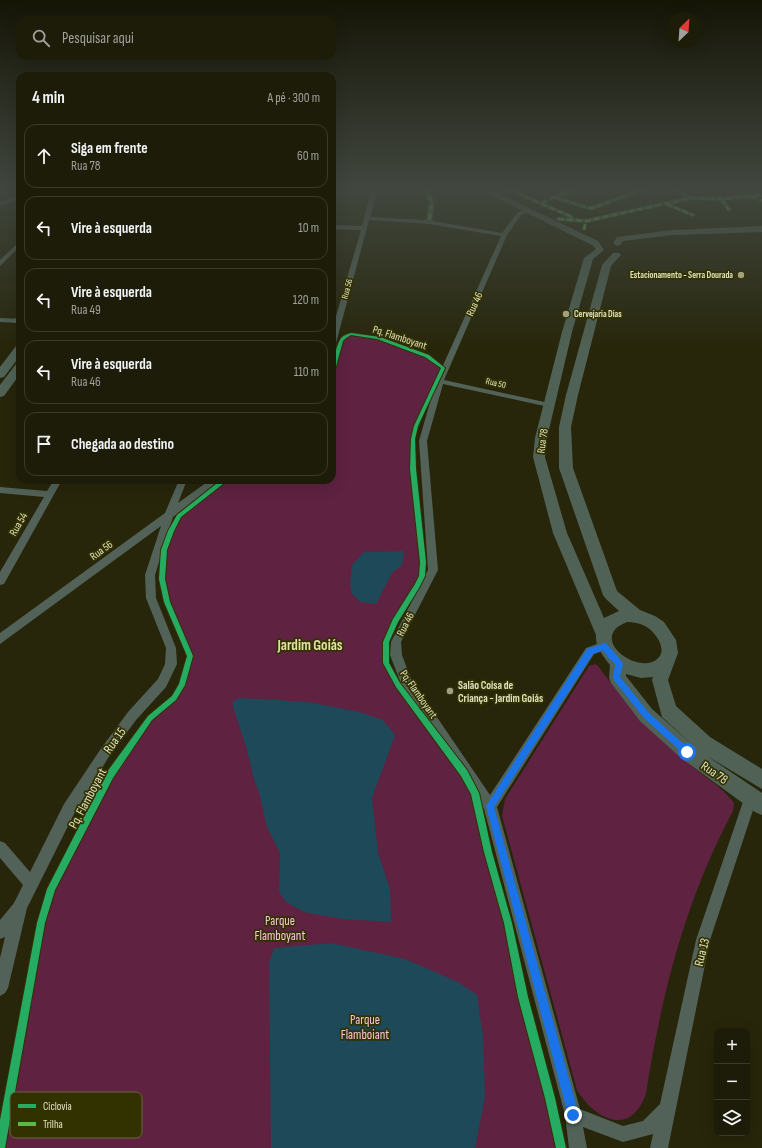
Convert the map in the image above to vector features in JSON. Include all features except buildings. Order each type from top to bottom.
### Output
[{"type":"main road","points":[[592,242],[602,246],[624,248]]},
{"type":"main road","points":[[597,242],[607,254],[639,242]]},
{"type":"main road","points":[[621,242],[624,248]]},
{"type":"main road","name":"Rua 78","points":[[602,246],[589,258],[549,405],[541,438],[539,457],[560,533],[604,639]]},
{"type":"main road","name":"Rua 78","points":[[624,248],[607,265],[572,395],[565,427],[566,468],[611,595],[635,616]]},
{"type":"main road","points":[[0,375],[16,353]]},
{"type":"main road","points":[[0,393],[16,371]]},
{"type":"main road","points":[[635,616],[653,622],[666,635],[670,644],[670,653],[667,661],[660,667],[651,671],[640,671],[619,663],[610,655],[604,639],[606,626],[611,620],[618,617],[635,616]]},
{"type":"main road","name":"Rua 78","points":[[667,661],[660,680],[668,711],[704,744],[762,780]]},
{"type":"main road","name":"Rua 78","points":[[619,663],[617,678],[646,715],[687,752],[757,801]]},
{"type":"street","name":"Rua 56","points":[[336,328],[360,242]]},
{"type":"street","name":"Rua 46","points":[[501,242],[440,381],[424,441],[433,570],[396,642],[396,655],[406,682],[490,806],[573,1115],[578,1148]]},
{"type":"street","points":[[0,264],[16,247]]},
{"type":"street","points":[[0,320],[16,321]]},
{"type":"street","name":"Rua 50","points":[[440,381],[549,405]]},
{"type":"street","name":"Rua 54","points":[[0,581],[56,484]]},
{"type":"street","name":"Rua 15","points":[[0,988],[20,906],[69,809],[104,754],[132,716],[162,683],[171,664],[171,648],[151,598],[150,576],[169,514],[181,484]]},
{"type":"street","name":"Rua 56","points":[[0,639],[210,484]]},
{"type":"street","points":[[0,490],[50,494]]},
{"type":"street","points":[[490,806],[590,652],[604,639]]},
{"type":"street","name":"Rua 13","points":[[659,1148],[703,940],[757,801]]},
{"type":"street","points":[[0,848],[31,883]]},
{"type":"street","points":[[0,932],[20,906]]},
{"type":"street","points":[[573,1115],[623,1134],[648,1128],[666,1110]]},
{"type":"green space","name":"Parque Flamboyant","points":[[351,334],[400,345],[425,355],[443,368],[416,426],[413,439],[413,469],[423,562],[422,576],[395,621],[386,642],[386,663],[398,685],[464,773],[475,793],[488,852],[508,923],[523,997],[550,1098],[561,1148],[0,1148],[10,1093],[10,1138],[142,1138],[142,1092],[10,1092],[41,923],[51,889],[110,775],[150,718],[174,698],[182,685],[190,656],[175,624],[167,602],[162,579],[164,550],[171,531],[179,516],[220,484],[336,484],[336,359],[341,341],[344,337]]},
{"type":"green space","points":[[595,664],[637,714],[658,736],[688,763],[716,784],[734,803],[733,811],[701,879],[678,948],[660,1019],[646,1093],[640,1107],[632,1115],[623,1120],[613,1120],[603,1116],[585,1101],[577,1090],[502,816],[505,799],[589,666]]},
{"type":"water","points":[[404,551],[402,565],[392,573],[376,604],[361,602],[352,594],[350,585],[352,565],[364,552]]},
{"type":"water","points":[[239,698],[308,702],[359,712],[383,720],[395,735],[372,798],[378,853],[390,889],[391,922],[343,919],[304,912],[286,902],[279,892],[280,853],[267,827],[259,792],[232,703]]},
{"type":"water","name":"Parque Flamboiant","points":[[331,943],[405,959],[458,982],[477,995],[483,1037],[485,1097],[475,1148],[271,1148],[269,963],[274,948]]},
{"type":"cycle path","name":"Pq. Flamboyant","points":[[336,359],[341,341],[344,337],[351,334],[378,338],[427,356],[443,368],[416,426],[413,439],[413,469],[423,562],[422,576],[395,621],[386,642],[386,663],[398,685],[464,773],[475,793],[488,852],[508,923],[523,997],[550,1098],[561,1148]]},
{"type":"cycle path","name":"Pq. Flamboyant","points":[[10,1092],[41,923],[51,889],[110,775],[150,718],[174,698],[182,685],[190,656],[167,602],[162,579],[164,550],[171,531],[179,516],[220,484]]},
{"type":"cycle path","name":"Pq. Flamboyant","points":[[0,1148],[10,1093]]},
{"type":"place","name":"Estacionamento - Serra Dourada","points":[[741,275]]},
{"type":"place","name":"Cervejaria Dias","points":[[566,314]]},
{"type":"place","name":"Salão Coisa de Criança - Jardim Goiás","points":[[450,691]]},
{"type":"district","name":"Jardim Goiás","points":[[310,645]]},
{"type":"route","points":[[573,1115],[490,806],[590,652],[605,646],[610,655],[619,663],[617,678],[646,715],[687,752]]}]
